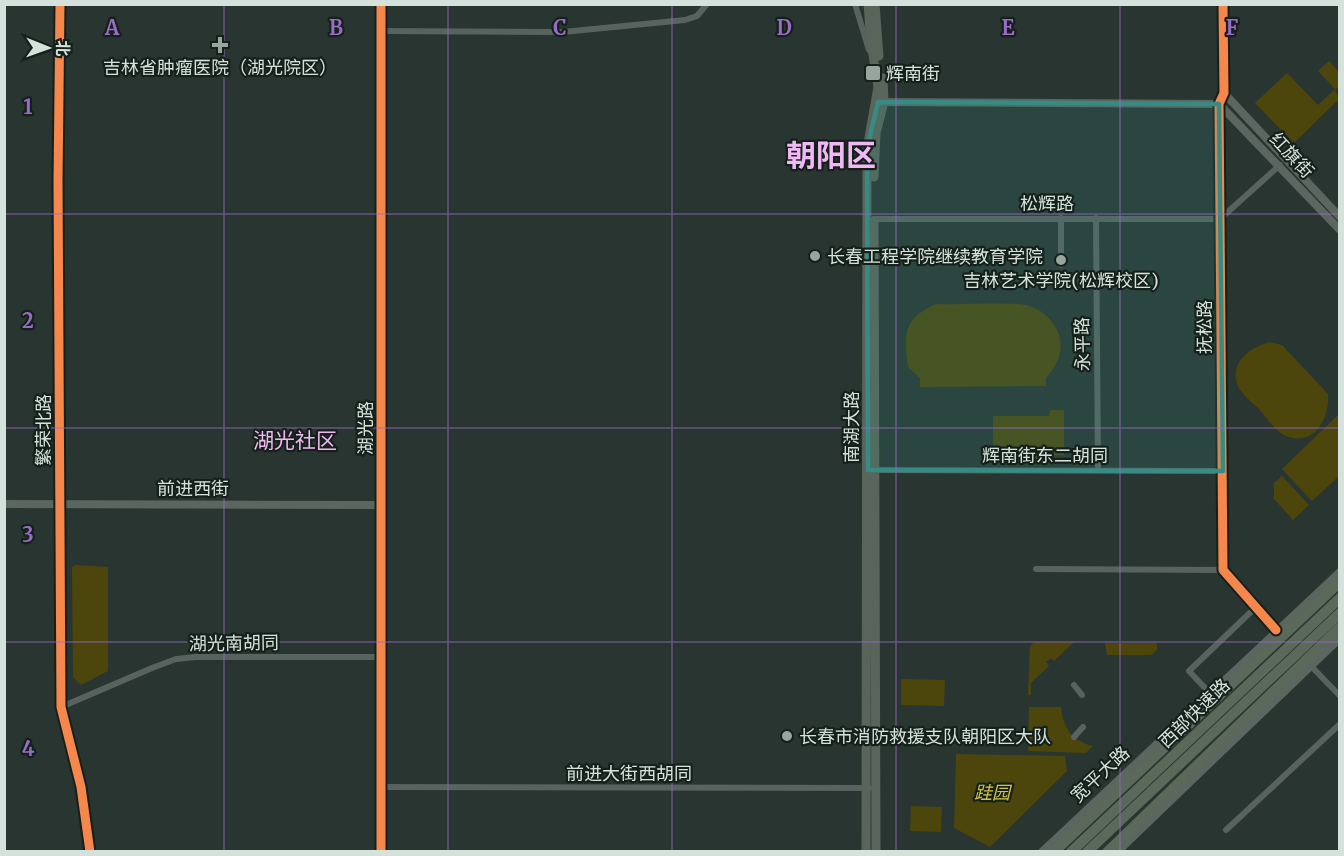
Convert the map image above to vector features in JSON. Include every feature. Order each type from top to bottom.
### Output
[{"type":"highway","points":[[1054,852],[1340,582]]},
{"type":"highway","name":"西部快速路","points":[[1071,852],[1340,597]]},
{"type":"highway","name":"西部快速路","points":[[1087,852],[1340,613]]},
{"type":"highway","points":[[1107,852],[1340,627]]},
{"type":"main road","name":"南湖大路","points":[[868,4],[881,102],[867,149],[871,470]]},
{"type":"main road","name":"南湖大路","points":[[875,4],[881,102],[874,146],[871,470],[871,788],[876,852]]},
{"type":"main road","name":"南湖大路","points":[[866,852],[871,788]]},
{"type":"street","name":"繁荣北路","points":[[60,4],[61,707],[83,797],[90,852]]},
{"type":"street","name":"湖光路","points":[[381,4],[381,852]]},
{"type":"street","points":[[381,31],[590,30],[685,20],[697,16],[707,4]]},
{"type":"street","points":[[855,4],[875,67]]},
{"type":"street","name":"抚松路","points":[[1223,4],[1224,93],[1219,104],[1223,570]]},
{"type":"street","name":"红旗街","points":[[1224,93],[1340,217]]},
{"type":"street","points":[[881,102],[1219,104]]},
{"type":"street","name":"红旗街","points":[[1219,104],[1340,230]]},
{"type":"street","points":[[1220,219],[1280,165]]},
{"type":"street","points":[[1061,218],[1061,265]]},
{"type":"street","name":"永平路","points":[[1096,218],[1098,470]]},
{"type":"street","name":"松辉路","points":[[874,219],[1220,219]]},
{"type":"street","name":"辉南街东二胡同","points":[[871,470],[1088,468],[1223,471]]},
{"type":"street","name":"前进西街","points":[[4,504],[382,505]]},
{"type":"street","points":[[1036,569],[1223,570],[1276,630]]},
{"type":"street","name":"宽平大路","points":[[1042,852],[1340,572]]},
{"type":"street","points":[[1206,689],[1189,671],[1255,608]]},
{"type":"street","points":[[1117,852],[1340,638]]},
{"type":"street","name":"湖光南胡同","points":[[61,707],[176,659],[381,657]]},
{"type":"street","points":[[1312,667],[1340,696]]},
{"type":"street","points":[[1074,685],[1082,695]]},
{"type":"street","points":[[1226,830],[1340,724]]},
{"type":"street","points":[[1074,737],[1083,727]]},
{"type":"street","name":"前进大街西胡同","points":[[382,787],[871,788]]},
{"type":"highlighted area","points":[[878,102],[1219,104],[1223,471],[868,470],[867,149]]},
{"type":"green space","points":[[1329,61],[1339,72],[1339,86],[1335,90],[1339,99],[1294,143],[1255,103],[1287,73],[1318,105],[1335,89],[1318,71]]},
{"type":"green space","points":[[936,304],[1022,305],[1035,308],[1044,314],[1057,330],[1061,347],[1056,363],[1046,378],[1046,386],[920,387],[920,378],[908,367],[906,336],[908,328],[917,315]]},
{"type":"green space","points":[[1270,342],[1282,345],[1328,394],[1323,422],[1311,435],[1294,438],[1284,435],[1243,394],[1237,384],[1239,362],[1249,351]]},
{"type":"green space","points":[[1050,410],[1064,410],[1064,455],[1045,455],[1044,461],[993,461],[993,416],[1049,416]]},
{"type":"green space","points":[[1339,414],[1339,476],[1312,501],[1282,469]]},
{"type":"green space","points":[[1282,476],[1309,505],[1293,520],[1274,499],[1274,483]]},
{"type":"green space","points":[[75,565],[108,567],[108,671],[81,685],[73,677],[72,567]]},
{"type":"green space","points":[[1034,642],[1074,642],[1054,661],[1051,658],[1046,662],[1049,666],[1031,683],[1031,695],[1028,695],[1030,646]]},
{"type":"green space","points":[[1105,643],[1157,643],[1157,650],[1151,655],[1107,655]]},
{"type":"green space","points":[[901,679],[945,680],[944,706],[901,705]]},
{"type":"green space","points":[[1029,707],[1061,707],[1066,727],[1074,737],[1093,746],[1086,753],[1028,751]]},
{"type":"green space","name":"跬园","points":[[956,754],[1065,756],[1067,771],[990,847],[954,828]]},
{"type":"green space","points":[[911,806],[942,807],[941,832],[910,831]]},
{"type":"cycle path","points":[[60,4],[58,181],[61,707],[81,787],[90,852]]},
{"type":"cycle path","points":[[381,4],[381,852]]},
{"type":"cycle path","points":[[1223,4],[1224,93],[1219,104],[1223,570],[1276,630]]},
{"type":"place","name":"吉林省肿瘤医院（湖光院区）","points":[[220,45]]},
{"type":"place","name":"辉南街","points":[[873,73]]},
{"type":"place","name":"长春工程学院继续教育学院","points":[[815,256]]},
{"type":"place","name":"吉林艺术学院(松辉校区)","points":[[1061,260]]},
{"type":"place","name":"长春市消防救援支队朝阳区大队","points":[[787,736]]},
{"type":"district","name":"朝阳区","points":[[831,155]]},
{"type":"district","name":"湖光社区","points":[[295,440]]}]
